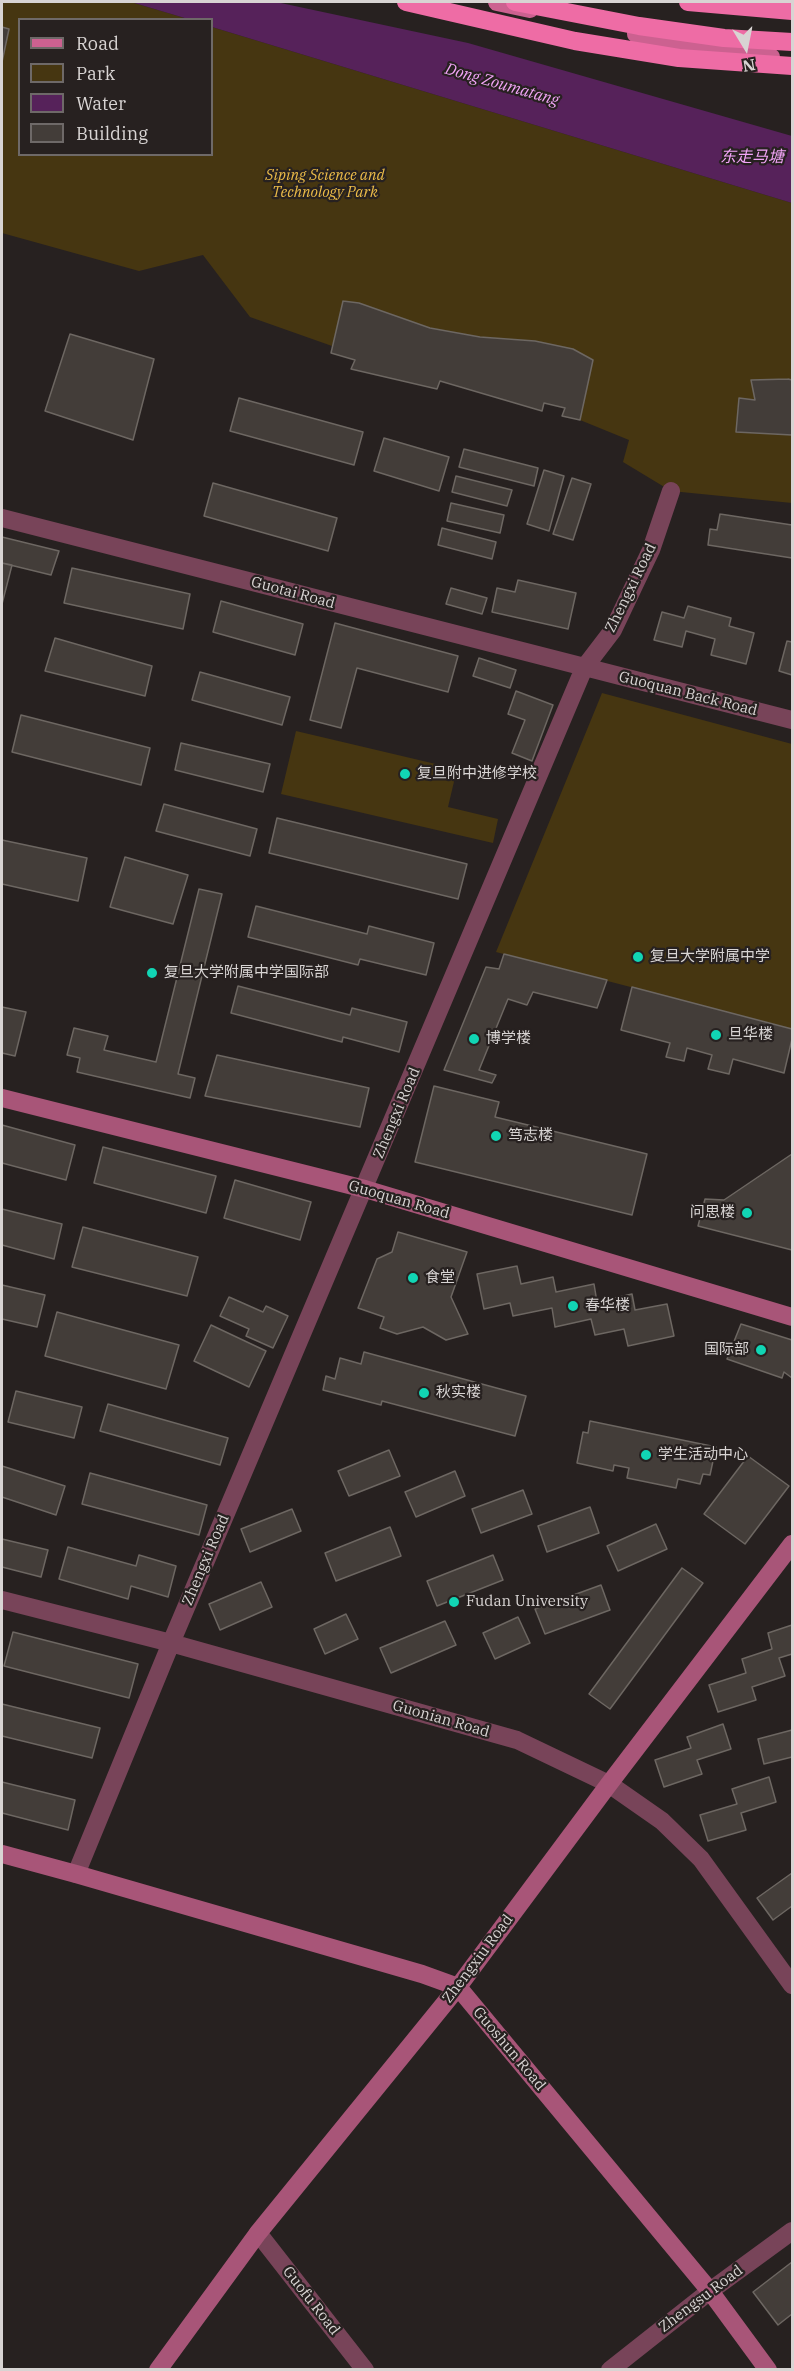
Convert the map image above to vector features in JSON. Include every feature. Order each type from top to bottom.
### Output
[{"type":"highway","points":[[406,2],[586,43],[679,58],[792,66]]},
{"type":"highway","points":[[515,2],[639,26],[724,38],[792,42]]},
{"type":"highway","points":[[688,2],[792,11]]},
{"type":"main road","points":[[497,2],[634,33],[732,52],[792,60]]},
{"type":"street","name":"Zhengxi Road","points":[[76,1874],[171,1643],[584,668],[613,630],[651,550],[671,491]]},
{"type":"street","name":"Guotai Road","points":[[2,518],[584,668]]},
{"type":"street","name":"Guoquan Back Road","points":[[584,668],[792,720]]},
{"type":"street","name":"Guoquan Road","points":[[2,1098],[364,1189],[792,1317]]},
{"type":"street","name":"Zhengxiu Road","points":[[158,2370],[258,2233],[458,1987],[792,1544]]},
{"type":"street","name":"Guonian Road","points":[[2,1600],[171,1643],[517,1740],[609,1784],[662,1821],[701,1859],[792,1985]]},
{"type":"street","points":[[2,1854],[422,1974],[458,1987]]},
{"type":"street","name":"Guoshun Road","points":[[458,1987],[710,2291],[768,2370]]},
{"type":"street","name":"Zhengsu Road","points":[[610,2370],[792,2230]]},
{"type":"street","name":"Guofu Road","points":[[258,2233],[365,2370]]},
{"type":"green space","name":"Siping Science and Technology Park","points":[[2,2],[131,2],[185,18],[18,18],[18,156],[213,156],[213,27],[792,203],[792,503],[671,491],[623,462],[629,440],[580,420],[593,360],[573,349],[535,341],[480,337],[430,328],[359,303],[344,301],[332,346],[250,317],[203,255],[139,271],[2,233]]},
{"type":"green space","points":[[602,693],[792,744],[792,1029],[496,952]]},
{"type":"green space","points":[[296,731],[457,769],[448,807],[498,819],[493,843],[281,794]]},
{"type":"water","name":"东走马塘","points":[[131,2],[276,2],[468,43],[792,136],[792,203],[213,27],[213,18],[185,18]]},
{"type":"building","points":[[2,27],[9,29],[2,62]]},
{"type":"building","points":[[343,301],[359,303],[430,328],[480,337],[535,341],[573,349],[593,360],[580,420],[562,416],[565,408],[544,403],[542,411],[440,381],[437,389],[351,369],[355,360],[331,353]]},
{"type":"building","points":[[70,334],[154,359],[133,440],[45,411]]},
{"type":"building","points":[[751,380],[792,380],[792,435],[736,432],[739,398],[755,400]]},
{"type":"building","points":[[239,398],[363,432],[354,465],[230,431]]},
{"type":"building","points":[[384,438],[449,457],[439,491],[374,471]]},
{"type":"building","points":[[464,449],[538,468],[534,486],[459,467]]},
{"type":"building","points":[[544,470],[564,476],[549,531],[527,524]]},
{"type":"building","points":[[456,476],[512,490],[507,506],[452,492]]},
{"type":"building","points":[[572,478],[591,484],[573,540],[553,534]]},
{"type":"building","points":[[213,483],[337,518],[328,551],[204,516]]},
{"type":"building","points":[[451,503],[504,515],[500,533],[447,521]]},
{"type":"building","points":[[720,514],[792,525],[792,558],[708,545],[710,529],[717,530]]},
{"type":"building","points":[[442,528],[496,542],[492,559],[438,545]]},
{"type":"building","points":[[2,537],[59,551],[51,575],[2,563]]},
{"type":"building","points":[[2,563],[12,565],[2,604]]},
{"type":"building","points":[[72,568],[190,594],[183,629],[64,603]]},
{"type":"building","points":[[518,580],[576,593],[568,629],[492,612],[497,588],[515,592]]},
{"type":"building","points":[[451,588],[487,598],[482,614],[446,604]]},
{"type":"building","points":[[221,601],[303,624],[295,655],[213,632]]},
{"type":"building","points":[[688,606],[731,618],[729,626],[754,633],[746,664],[711,655],[715,639],[686,631],[682,647],[654,640],[662,612],[684,618]]},
{"type":"building","points":[[335,623],[458,656],[448,692],[357,668],[341,728],[310,720]]},
{"type":"building","points":[[55,638],[152,666],[145,696],[45,671]]},
{"type":"building","points":[[787,641],[792,642],[792,675],[779,671]]},
{"type":"building","points":[[479,658],[516,670],[510,688],[473,676]]},
{"type":"building","points":[[200,672],[290,697],[282,725],[192,700]]},
{"type":"building","points":[[516,691],[553,705],[532,761],[512,753],[525,720],[508,714]]},
{"type":"building","points":[[21,715],[150,748],[141,785],[12,752]]},
{"type":"building","points":[[181,743],[270,764],[263,792],[175,770]]},
{"type":"building","points":[[164,804],[257,829],[250,856],[156,831]]},
{"type":"building","points":[[277,818],[467,864],[458,899],[269,853]]},
{"type":"building","points":[[2,840],[87,858],[78,901],[2,884]]},
{"type":"building","points":[[125,857],[188,875],[173,924],[110,907]]},
{"type":"building","points":[[199,889],[222,894],[178,1074],[195,1078],[190,1098],[77,1072],[80,1058],[67,1055],[74,1028],[108,1036],[104,1050],[156,1062]]},
{"type":"building","points":[[256,906],[367,934],[369,926],[434,943],[426,975],[360,959],[358,965],[248,937]]},
{"type":"building","name":"博学楼","points":[[504,954],[607,980],[597,1008],[533,992],[527,1005],[508,999],[479,1070],[496,1075],[492,1083],[444,1070],[486,967],[499,969]]},
{"type":"building","points":[[238,986],[350,1015],[352,1008],[407,1022],[399,1052],[343,1037],[342,1042],[231,1013]]},
{"type":"building","name":"旦华楼","points":[[632,987],[792,1029],[784,1073],[733,1059],[729,1074],[708,1069],[712,1055],[687,1048],[684,1061],[666,1057],[670,1043],[621,1030]]},
{"type":"building","points":[[2,1007],[26,1012],[15,1056],[2,1053]]},
{"type":"building","points":[[217,1055],[369,1088],[360,1127],[205,1096]]},
{"type":"building","name":"笃志楼","points":[[434,1086],[499,1102],[495,1117],[647,1154],[632,1215],[415,1162]]},
{"type":"building","points":[[2,1125],[75,1145],[66,1180],[2,1163]]},
{"type":"building","points":[[103,1147],[216,1176],[206,1213],[94,1183]]},
{"type":"building","name":"问思楼","points":[[792,1154],[792,1250],[698,1226],[705,1199],[724,1200]]},
{"type":"building","points":[[235,1180],[311,1202],[300,1240],[224,1218]]},
{"type":"building","points":[[2,1209],[62,1224],[54,1259],[2,1245]]},
{"type":"building","points":[[83,1227],[198,1257],[187,1296],[72,1267]]},
{"type":"building","name":"食堂","points":[[398,1232],[467,1252],[451,1297],[468,1334],[446,1340],[423,1327],[397,1334],[380,1328],[384,1317],[358,1308],[377,1259],[392,1252]]},
{"type":"building","name":"春华楼","points":[[517,1266],[521,1284],[553,1277],[556,1292],[594,1284],[597,1302],[632,1294],[635,1310],[667,1304],[674,1336],[628,1346],[624,1329],[595,1335],[591,1319],[555,1327],[552,1308],[513,1316],[510,1303],[484,1309],[477,1274]]},
{"type":"building","points":[[2,1285],[45,1295],[37,1327],[2,1319]]},
{"type":"building","points":[[229,1297],[263,1312],[266,1306],[288,1316],[273,1348],[246,1336],[249,1329],[220,1316]]},
{"type":"building","points":[[57,1312],[179,1345],[166,1389],[45,1356]]},
{"type":"building","name":"国际部","points":[[741,1324],[792,1340],[792,1378],[784,1372],[782,1378],[727,1359]]},
{"type":"building","points":[[211,1325],[266,1351],[249,1387],[194,1361]]},
{"type":"building","name":"秋实楼","points":[[364,1352],[526,1396],[515,1436],[382,1401],[381,1405],[323,1390],[326,1376],[335,1379],[340,1358],[361,1364]]},
{"type":"building","points":[[16,1391],[82,1407],[74,1438],[8,1422]]},
{"type":"building","points":[[108,1404],[228,1438],[220,1465],[100,1431]]},
{"type":"building","name":"学生活动中心","points":[[590,1421],[716,1447],[710,1475],[703,1474],[700,1484],[678,1479],[676,1488],[627,1478],[629,1468],[614,1465],[613,1471],[577,1463],[583,1432],[588,1433]]},
{"type":"building","points":[[389,1450],[400,1476],[349,1496],[338,1471]]},
{"type":"building","points":[[748,1456],[789,1486],[745,1544],[704,1514]]},
{"type":"building","points":[[2,1466],[65,1486],[56,1515],[2,1497]]},
{"type":"building","points":[[455,1471],[465,1496],[416,1517],[405,1492]]},
{"type":"building","points":[[90,1473],[207,1505],[199,1535],[82,1504]]},
{"type":"building","points":[[523,1490],[532,1514],[481,1533],[472,1509]]},
{"type":"building","points":[[590,1507],[599,1533],[547,1552],[538,1526]]},
{"type":"building","points":[[292,1509],[301,1531],[250,1552],[241,1529]]},
{"type":"building","points":[[656,1524],[667,1549],[618,1571],[607,1546]]},
{"type":"building","points":[[390,1527],[401,1556],[336,1581],[325,1553]]},
{"type":"building","points":[[2,1539],[48,1550],[41,1577],[2,1567]]},
{"type":"building","points":[[68,1547],[136,1566],[139,1555],[176,1566],[168,1597],[131,1586],[128,1599],[59,1579]]},
{"type":"building","points":[[493,1555],[503,1580],[437,1606],[427,1581]]},
{"type":"building","points":[[682,1568],[703,1583],[610,1709],[589,1694]]},
{"type":"building","points":[[261,1582],[272,1607],[220,1630],[209,1604]]},
{"type":"building","points":[[601,1585],[610,1610],[545,1634],[535,1609]]},
{"type":"building","points":[[346,1614],[358,1639],[325,1654],[314,1629]]},
{"type":"building","points":[[518,1617],[530,1643],[495,1659],[483,1633]]},
{"type":"building","points":[[445,1621],[456,1645],[391,1673],[380,1648]]},
{"type":"building","points":[[792,1625],[792,1654],[779,1658],[785,1676],[752,1687],[756,1700],[718,1712],[709,1685],[746,1673],[742,1659],[772,1649],[768,1633]]},
{"type":"building","points":[[13,1632],[138,1664],[129,1698],[4,1666]]},
{"type":"building","points":[[2,1704],[100,1728],[92,1758],[2,1736]]},
{"type":"building","points":[[723,1724],[731,1749],[697,1760],[702,1774],[664,1787],[655,1760],[691,1748],[687,1737]]},
{"type":"building","points":[[792,1730],[792,1757],[764,1764],[758,1739]]},
{"type":"building","points":[[769,1777],[776,1802],[741,1813],[746,1830],[708,1841],[700,1815],[737,1804],[732,1789]]},
{"type":"building","points":[[2,1782],[75,1800],[68,1830],[2,1813]]},
{"type":"building","points":[[792,1873],[792,1906],[773,1920],[757,1898]]},
{"type":"building","points":[[792,2262],[792,2314],[778,2325],[753,2292]]},
{"type":"place","name":"复旦附中进修学校","points":[[405,774]]},
{"type":"place","name":"复旦大学附属中学","points":[[638,957]]},
{"type":"place","name":"复旦大学附属中学国际部","points":[[152,973]]},
{"type":"place","name":"旦华楼","points":[[716,1035]]},
{"type":"place","name":"博学楼","points":[[474,1039]]},
{"type":"place","name":"笃志楼","points":[[496,1136]]},
{"type":"place","name":"问思楼","points":[[747,1213]]},
{"type":"place","name":"食堂","points":[[413,1278]]},
{"type":"place","name":"春华楼","points":[[573,1306]]},
{"type":"place","name":"国际部","points":[[761,1350]]},
{"type":"place","name":"秋实楼","points":[[424,1393]]},
{"type":"place","name":"学生活动中心","points":[[646,1455]]},
{"type":"place","name":"Fudan University","points":[[454,1602]]},
{"type":"water label","name":"Dong Zoumatang","points":[[502,85]]}]
